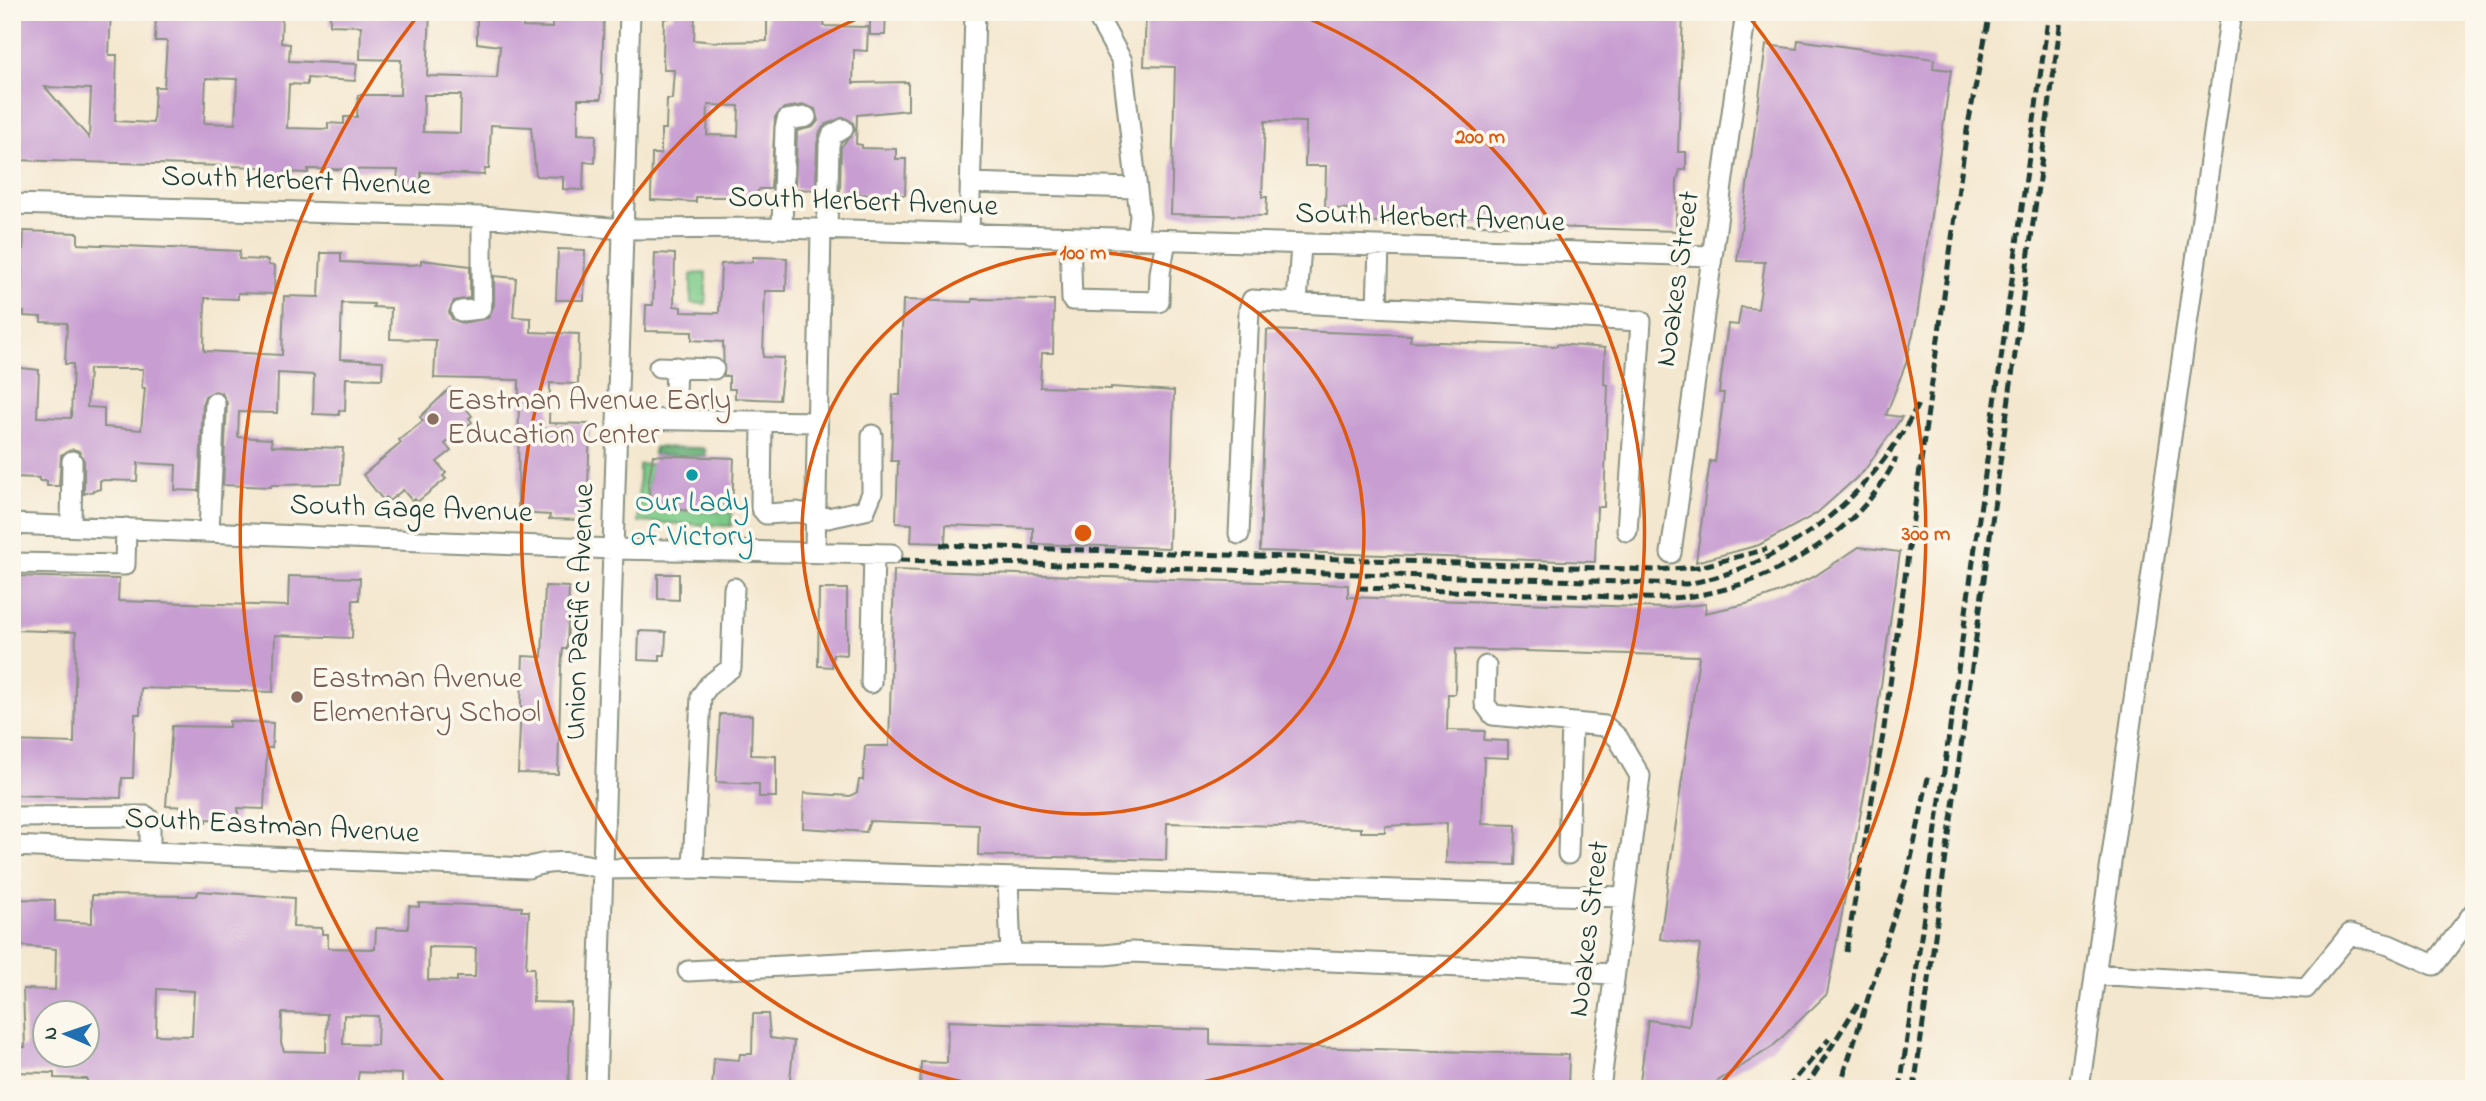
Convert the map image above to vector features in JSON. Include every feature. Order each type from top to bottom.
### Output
[{"type":"street","name":"Union Pacific Avenue","points":[[596,1089],[630,12]]},
{"type":"street","points":[[969,235],[975,12]]},
{"type":"street","points":[[1095,12],[1122,61],[1140,216],[1138,240]]},
{"type":"street","name":"Noakes Street","points":[[1671,553],[1746,12]]},
{"type":"street","points":[[2078,1089],[2231,12]]},
{"type":"street","points":[[782,228],[785,128],[787,120],[806,117]]},
{"type":"street","points":[[815,551],[817,422],[829,145],[832,135],[842,129]]},
{"type":"street","points":[[970,183],[1136,188]]},
{"type":"street","name":"South Herbert Avenue","points":[[12,204],[482,217],[623,229],[824,229],[1070,239],[1712,256]]},
{"type":"street","points":[[461,311],[480,309],[482,302],[482,217]]},
{"type":"street","points":[[1070,239],[1072,300],[1159,302],[1160,273],[1166,241]]},
{"type":"street","points":[[1297,303],[1301,245]]},
{"type":"street","points":[[1377,307],[1379,247]]},
{"type":"street","points":[[1239,534],[1249,310],[1252,300],[1641,321],[1627,531]]},
{"type":"street","points":[[674,419],[667,367],[714,369]]},
{"type":"street","points":[[209,531],[215,403]]},
{"type":"street","points":[[618,419],[817,422]]},
{"type":"street","points":[[762,421],[761,508],[766,514],[797,512],[816,517],[865,510],[872,493],[872,435]]},
{"type":"street","points":[[71,526],[72,461]]},
{"type":"street","name":"South Gage Avenue","points":[[12,524],[613,548],[883,553],[871,684]]},
{"type":"street","points":[[12,563],[125,565],[126,528]]},
{"type":"street","points":[[693,869],[701,696],[709,685],[731,668],[734,588]]},
{"type":"street","points":[[1486,666],[1485,704],[1493,715],[1572,723],[1568,854]]},
{"type":"street","name":"Noakes Street","points":[[1572,723],[1605,726],[1618,738],[1640,776],[1600,1089]]},
{"type":"street","points":[[12,817],[146,816],[150,820],[150,851]]},
{"type":"street","name":"South Eastman Avenue","points":[[12,846],[528,868],[538,874],[589,875],[602,869],[693,869],[1624,897]]},
{"type":"street","points":[[1009,879],[1011,954]]},
{"type":"street","points":[[2095,974],[2306,988],[2350,934],[2389,945],[2434,965],[2474,912]]},
{"type":"street","points":[[688,971],[1011,954],[1105,955],[1131,952],[1614,974]]},
{"type":"green space","points":[[706,273],[706,304],[691,303],[691,274]]},
{"type":"green space","points":[[655,447],[702,448],[705,449],[706,457],[653,455]]},
{"type":"green space","points":[[653,464],[648,486],[652,509],[732,512],[731,526],[638,522],[639,465]]},
{"type":"building","points":[[12,12],[111,12],[109,55],[117,55],[115,121],[153,123],[155,87],[164,87],[167,41],[155,41],[156,12],[282,12],[281,43],[290,44],[289,61],[357,64],[355,81],[307,78],[307,85],[289,84],[287,128],[328,129],[328,123],[344,124],[344,117],[357,117],[358,95],[400,95],[401,60],[360,59],[361,26],[330,25],[330,12],[430,12],[427,76],[497,78],[500,46],[477,43],[477,12],[524,12],[523,27],[552,28],[552,12],[604,12],[601,99],[578,99],[578,134],[596,135],[595,163],[584,162],[583,190],[563,189],[563,177],[536,176],[531,127],[491,125],[489,169],[485,169],[484,175],[421,172],[421,182],[397,181],[398,170],[308,169],[308,173],[285,172],[284,176],[261,175],[262,167],[12,160]],"holes":[[[206,78],[237,79],[235,124],[204,123]],[[45,87],[91,89],[89,138]],[[424,95],[461,95],[460,133],[423,132]]]},
{"type":"building","points":[[673,12],[695,12],[694,40],[716,42],[767,41],[767,12],[825,12],[824,26],[868,27],[867,51],[854,50],[853,83],[908,82],[908,110],[857,115],[856,144],[862,145],[862,148],[896,149],[896,159],[906,159],[905,195],[840,194],[841,147],[855,130],[853,123],[844,117],[826,124],[820,131],[817,144],[816,190],[795,189],[797,131],[813,127],[818,121],[815,109],[805,105],[784,108],[775,117],[771,189],[760,189],[752,197],[696,197],[696,202],[651,200],[652,154],[661,154],[661,129],[666,129],[667,99],[672,99],[674,70],[664,70],[663,57],[664,19],[673,17]],"holes":[[[708,105],[739,106],[738,136],[707,135]]]},
{"type":"building","points":[[870,12],[886,12],[885,35],[870,35]]},
{"type":"building","points":[[1146,12],[1683,12],[1678,152],[1686,152],[1686,170],[1680,170],[1677,180],[1676,231],[1350,221],[1350,209],[1325,208],[1326,166],[1305,166],[1306,122],[1265,121],[1262,197],[1267,197],[1266,216],[1171,214],[1175,67],[1144,66]]},
{"type":"building","points":[[1798,40],[1934,59],[1933,68],[1951,70],[1917,317],[1906,363],[1886,415],[1902,417],[1864,471],[1816,514],[1759,545],[1696,562],[1710,461],[1715,462],[1724,393],[1719,393],[1728,324],[1738,325],[1741,307],[1758,309],[1765,262],[1737,261],[1766,45],[1797,49]]},
{"type":"building","points":[[24,231],[78,233],[78,244],[240,251],[239,259],[268,260],[268,265],[275,266],[274,294],[238,293],[238,299],[205,298],[204,351],[282,355],[284,296],[319,297],[321,253],[341,253],[341,262],[408,265],[421,264],[421,260],[470,266],[470,298],[454,301],[449,312],[452,319],[462,323],[488,318],[494,305],[494,276],[516,278],[513,317],[531,318],[531,332],[579,334],[578,384],[550,383],[549,423],[590,424],[587,520],[549,519],[550,515],[518,513],[519,380],[434,378],[436,340],[390,339],[391,308],[373,307],[374,304],[342,303],[340,359],[383,361],[382,379],[346,378],[345,411],[339,410],[339,415],[313,414],[314,375],[278,373],[277,413],[239,412],[238,437],[271,439],[272,446],[343,448],[341,484],[271,487],[223,485],[227,403],[222,393],[215,391],[205,396],[203,402],[199,491],[175,490],[176,465],[138,463],[137,481],[100,480],[100,489],[84,494],[84,461],[79,451],[73,449],[61,455],[59,486],[47,486],[47,481],[39,481],[39,478],[12,477],[12,367],[39,370],[37,417],[71,418],[73,364],[65,364],[67,323],[41,322],[41,317],[24,316],[24,312],[20,312]],"holes":[[[89,369],[143,369],[142,388],[145,388],[141,430],[104,427],[104,408],[87,407]]]},
{"type":"building","points":[[558,249],[585,250],[584,300],[556,300]]},
{"type":"building","points":[[655,253],[675,254],[674,306],[681,307],[681,312],[719,313],[721,264],[752,262],[753,257],[787,258],[786,291],[765,291],[763,357],[784,358],[779,400],[735,398],[735,389],[729,389],[729,376],[724,376],[723,342],[692,340],[692,332],[645,331],[646,305],[653,305]]},
{"type":"building","points":[[972,299],[1054,300],[1053,353],[1042,353],[1040,387],[1111,387],[1174,391],[1169,548],[1033,544],[1033,528],[946,525],[945,543],[911,542],[912,524],[896,523],[898,461],[891,461],[893,395],[900,395],[903,300],[972,302]]},
{"type":"building","points":[[1267,330],[1411,335],[1410,341],[1557,344],[1605,348],[1604,384],[1608,385],[1604,507],[1597,507],[1595,562],[1260,551]]},
{"type":"building","points":[[450,388],[472,416],[469,418],[472,422],[445,444],[451,451],[437,462],[446,473],[443,476],[446,479],[417,502],[415,499],[412,501],[403,490],[389,501],[386,497],[383,500],[363,475],[423,421],[420,417]]},
{"type":"building","name":"Our Lady of Victory","points":[[653,455],[734,458],[732,512],[651,509],[648,486]]},
{"type":"building","points":[[1859,547],[1900,552],[1870,763],[1827,994],[1772,1047],[1705,1089],[1639,1089],[1648,1020],[1689,1026],[1700,945],[1660,939],[1699,656],[1456,649],[1455,694],[1448,694],[1447,730],[1485,731],[1484,740],[1508,741],[1508,758],[1484,757],[1482,824],[1516,825],[1515,865],[1446,863],[1447,823],[1385,826],[1385,832],[1361,832],[1361,828],[1167,823],[1166,860],[978,855],[979,825],[870,821],[866,832],[803,828],[804,793],[850,796],[857,792],[859,780],[863,780],[865,746],[889,746],[894,570],[1348,585],[1348,597],[1667,608],[1706,604],[1705,613],[1746,604],[1780,592],[1815,576]]},
{"type":"building","points":[[658,574],[679,574],[679,600],[658,599]]},
{"type":"building","points":[[12,576],[119,579],[118,601],[288,606],[289,576],[360,578],[359,600],[353,600],[352,638],[275,635],[273,692],[141,688],[140,714],[135,714],[133,778],[122,778],[121,798],[12,795],[12,741],[74,743],[76,632],[12,630]]},
{"type":"building","points":[[545,586],[569,587],[567,649],[563,649],[561,668],[558,774],[518,773],[523,656],[542,657]]},
{"type":"building","points":[[819,589],[847,589],[847,655],[833,654],[832,667],[818,666]]},
{"type":"building","points":[[639,631],[666,632],[665,655],[660,655],[660,661],[638,660]]},
{"type":"building","points":[[720,714],[752,715],[751,755],[776,756],[776,797],[759,797],[759,784],[716,782]]},
{"type":"building","points":[[229,721],[273,723],[272,748],[267,748],[264,809],[238,808],[238,820],[206,819],[206,823],[191,823],[189,807],[166,806],[172,726],[229,727]]},
{"type":"building","points":[[199,891],[294,898],[293,927],[322,928],[322,934],[328,934],[328,948],[375,949],[376,928],[408,929],[409,906],[419,907],[419,903],[522,907],[521,911],[529,911],[526,968],[534,968],[533,1002],[571,1003],[568,1089],[402,1088],[402,1074],[359,1072],[357,1084],[347,1083],[347,1088],[188,1089],[189,1082],[145,1081],[144,1085],[87,1083],[87,1079],[54,1078],[54,1073],[12,1072],[12,1047],[25,1047],[23,989],[55,990],[56,949],[12,945],[12,899],[55,900],[55,921],[92,923],[92,895],[196,896]],"holes":[[[429,947],[476,948],[475,977],[457,977],[457,981],[428,980]],[[157,989],[194,991],[192,1036],[156,1035]],[[282,1013],[327,1014],[326,1052],[284,1051],[281,1043]],[[344,1015],[378,1016],[377,1045],[343,1044]]]},
{"type":"building","points":[[753,1014],[768,1014],[770,1038],[794,1041],[789,1089],[712,1089],[714,1058],[739,1060],[740,1054],[752,1054]]},
{"type":"building","points":[[948,1021],[1210,1030],[1210,1044],[1569,1055],[1568,1089],[920,1089],[921,1062],[947,1063]]},
{"type":"railway","points":[[1846,952],[1883,735],[1967,130],[1990,12]]},
{"type":"railway","points":[[1900,1089],[2049,12]]},
{"type":"railway","points":[[1914,1089],[2062,12]]},
{"type":"railway","points":[[900,560],[1686,584],[1723,575],[1759,561],[1793,543],[1824,521],[1853,495],[1878,467],[1901,435],[1919,402]]},
{"type":"railway","points":[[1358,588],[1644,598],[1692,596],[1722,590],[1782,567],[1811,551],[1861,509],[1881,485],[1896,458]]},
{"type":"railway","points":[[940,545],[1657,570],[1699,567],[1767,549]]},
{"type":"railway","points":[[1839,1089],[1908,873],[1929,773]]},
{"type":"railway","points":[[1805,1089],[1860,1001]]},
{"type":"railway","points":[[1787,1089],[1829,1039]]},
{"type":"place","name":"Eastman Avenue Early Education Center","points":[[433,419]]},
{"type":"place","name":"Our Lady of Victory","points":[[692,475]]},
{"type":"place","name":"Eastman Avenue Elementary School","points":[[297,697]]}]
